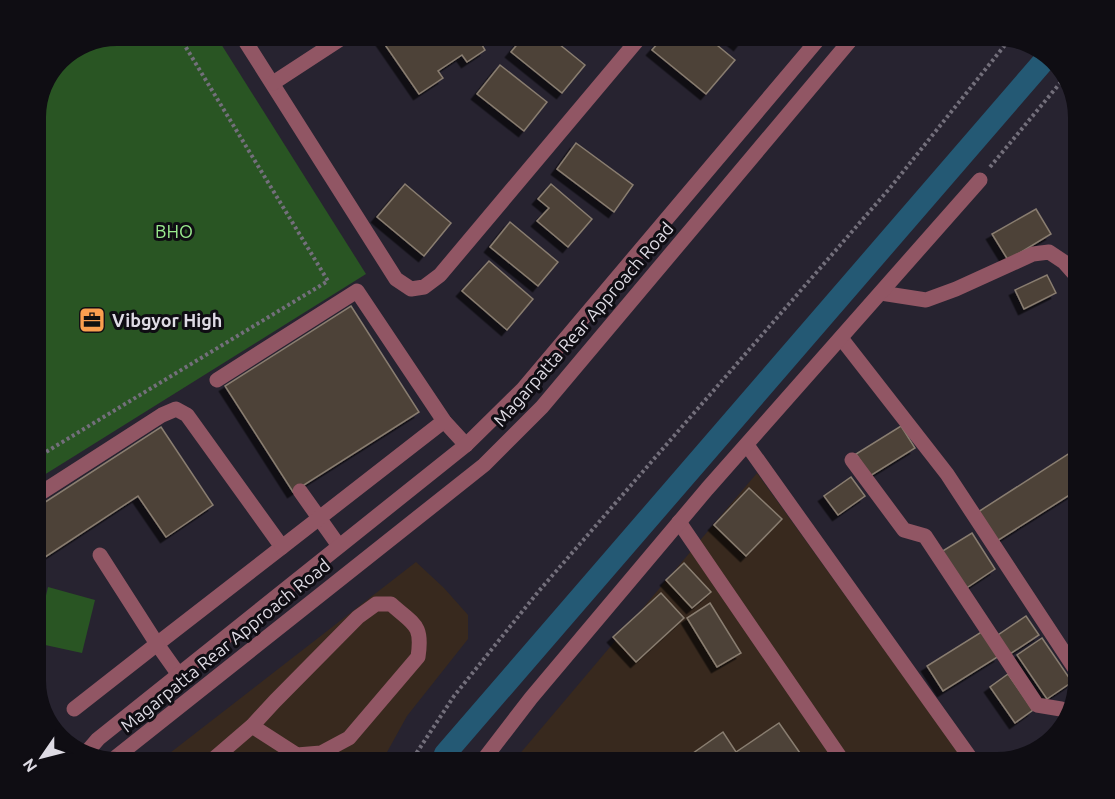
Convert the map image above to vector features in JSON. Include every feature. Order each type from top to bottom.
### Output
[{"type":"street","points":[[248,46],[396,279],[411,289],[424,287],[440,275],[633,46]]},
{"type":"street","points":[[273,84],[330,46]]},
{"type":"street","name":"Magarpatta Rear Approach Road","points":[[91,748],[466,445],[523,389],[813,46]]},
{"type":"street","name":"Magarpatta Rear Approach Road","points":[[122,752],[483,465],[542,407],[846,46]]},
{"type":"street","points":[[489,752],[531,698],[679,522],[980,180]]},
{"type":"street","points":[[880,293],[926,300],[956,290],[1033,254],[1049,252],[1068,267]]},
{"type":"street","points":[[217,380],[357,291],[444,421],[466,445]]},
{"type":"street","points":[[841,338],[947,474],[1068,658]]},
{"type":"street","points":[[47,489],[162,415],[176,409],[187,415],[282,548]]},
{"type":"street","points":[[74,709],[444,421]]},
{"type":"street","points":[[747,445],[966,752]]},
{"type":"street","points":[[852,460],[904,530],[925,536],[1037,705],[1062,711]]},
{"type":"street","points":[[300,491],[339,546]]},
{"type":"street","points":[[679,522],[836,752]]},
{"type":"street","points":[[100,555],[179,675]]},
{"type":"street","points":[[222,752],[252,726],[358,617],[376,604],[391,604],[418,628],[421,640],[418,657],[349,738],[323,752]]},
{"type":"street","points":[[252,726],[292,752]]},
{"type":"path","points":[[47,451],[328,281],[185,46]]},
{"type":"path","points":[[417,752],[454,696],[538,592],[891,188],[1004,47]]},
{"type":"path","points":[[980,180],[1060,84]]},
{"type":"shaded area","points":[[757,473],[958,752],[521,752]]},
{"type":"shaded area","points":[[416,562],[468,615],[468,639],[407,716],[387,752],[171,752]]},
{"type":"green space","name":"BHO","points":[[117,46],[222,46],[366,274],[47,473],[47,112],[49,99],[58,78],[78,58],[103,48]]},
{"type":"green space","points":[[48,587],[95,600],[82,653],[47,645]]},
{"type":"building","points":[[386,46],[483,46],[485,50],[467,62],[462,55],[438,71],[443,78],[419,94]]},
{"type":"building","points":[[516,46],[561,46],[585,65],[562,93],[511,52]]},
{"type":"building","points":[[655,46],[718,46],[735,60],[706,94],[652,50]]},
{"type":"building","points":[[500,65],[547,102],[524,131],[477,94]]},
{"type":"building","points":[[576,143],[633,185],[614,212],[557,169]]},
{"type":"building","points":[[405,184],[451,223],[424,256],[377,217]]},
{"type":"building","points":[[551,184],[592,219],[568,247],[537,221],[549,208],[538,199]]},
{"type":"building","points":[[1036,209],[1051,234],[1008,260],[992,234]]},
{"type":"building","points":[[510,222],[558,262],[538,286],[490,247]]},
{"type":"building","points":[[489,261],[533,299],[507,330],[462,291]]},
{"type":"building","points":[[1047,275],[1056,293],[1024,309],[1015,290]]},
{"type":"building","points":[[351,306],[419,412],[293,492],[225,386]]},
{"type":"building","points":[[901,426],[915,448],[870,476],[856,454]]},
{"type":"building","points":[[161,427],[213,505],[166,537],[138,496],[47,556],[47,501]]},
{"type":"building","points":[[1068,454],[1068,496],[997,541],[978,512]]},
{"type":"building","points":[[851,477],[865,496],[838,515],[824,496]]},
{"type":"building","points":[[749,488],[782,519],[746,556],[714,525]]},
{"type":"building","points":[[972,533],[995,569],[965,589],[941,552]]},
{"type":"building","points":[[684,563],[711,592],[692,608],[666,580]]},
{"type":"building","points":[[661,593],[684,618],[636,662],[613,637]]},
{"type":"building","points":[[710,603],[741,653],[717,667],[687,618]]},
{"type":"building","points":[[1026,616],[1039,635],[1007,656],[995,637]]},
{"type":"building","points":[[983,631],[999,656],[943,691],[927,666]]},
{"type":"building","points":[[1042,638],[1068,676],[1068,685],[1047,699],[1017,655]]},
{"type":"building","points":[[1008,674],[1033,710],[1015,723],[990,687]]},
{"type":"building","points":[[779,723],[799,752],[736,752]]},
{"type":"building","points":[[723,732],[736,752],[695,752]]},
{"type":"waterway","points":[[447,752],[1043,62]]},
{"type":"place","name":"Vibgyor High","points":[[92,320]]}]
